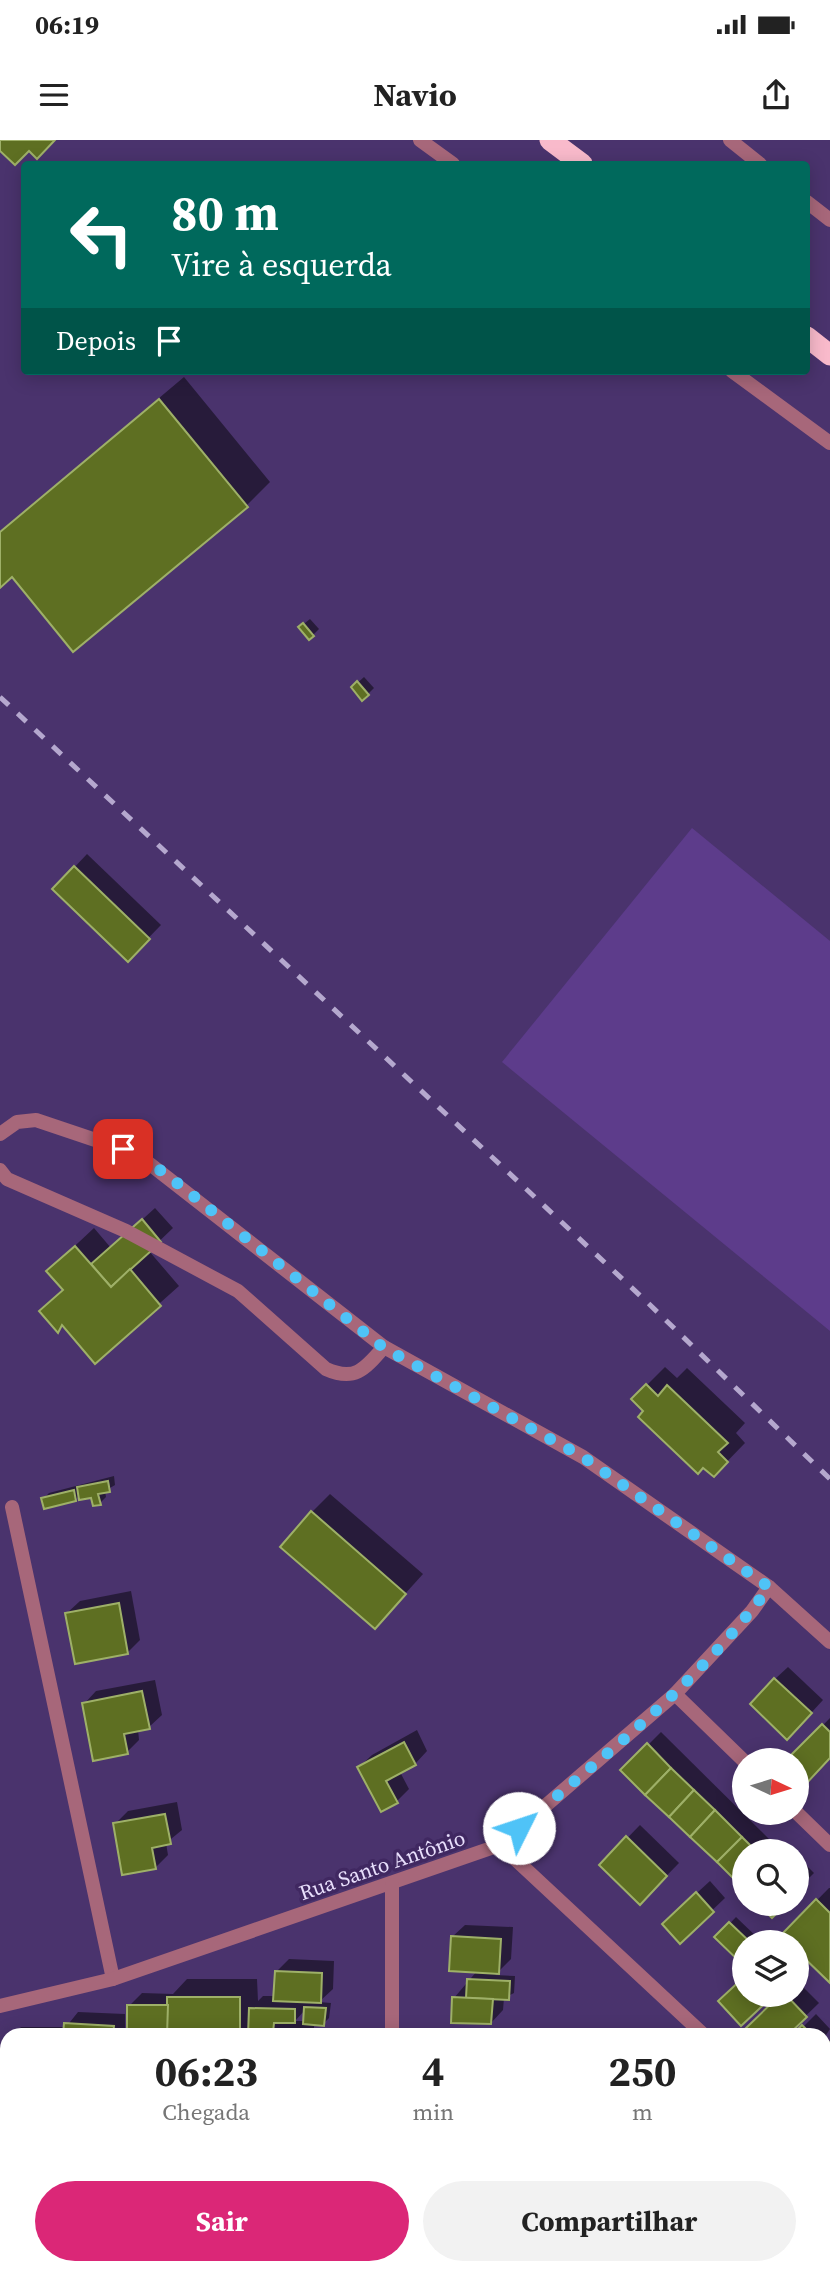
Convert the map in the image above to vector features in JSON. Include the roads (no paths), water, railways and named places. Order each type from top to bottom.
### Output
[{"type":"highway","points":[[550,140],[578,161]]},
{"type":"highway","points":[[810,339],[830,355]]},
{"type":"street","points":[[420,140],[449,161]]},
{"type":"street","points":[[730,140],[756,161]]},
{"type":"street","points":[[810,204],[830,220]]},
{"type":"street","points":[[737,375],[830,443]]},
{"type":"street","points":[[0,1134],[16,1122],[36,1120],[137,1154],[384,1348],[583,1457],[769,1587],[830,1642]]},
{"type":"street","points":[[0,1170],[7,1179],[126,1231],[238,1291],[334,1373],[343,1377],[358,1372],[384,1348]]},
{"type":"street","points":[[12,1507],[113,1979]]},
{"type":"street","name":"Rua Santo Antônio","points":[[0,2006],[113,1979],[392,1885],[500,1845],[675,1694],[752,1611],[769,1587]]},
{"type":"street","points":[[675,1694],[732,1749]]},
{"type":"street","points":[[809,1825],[830,1845]]},
{"type":"street","points":[[500,1845],[696,2028]]},
{"type":"street","points":[[392,1885],[392,2028]]},
{"type":"railway","points":[[0,697],[647,1302],[830,1479]]}]
